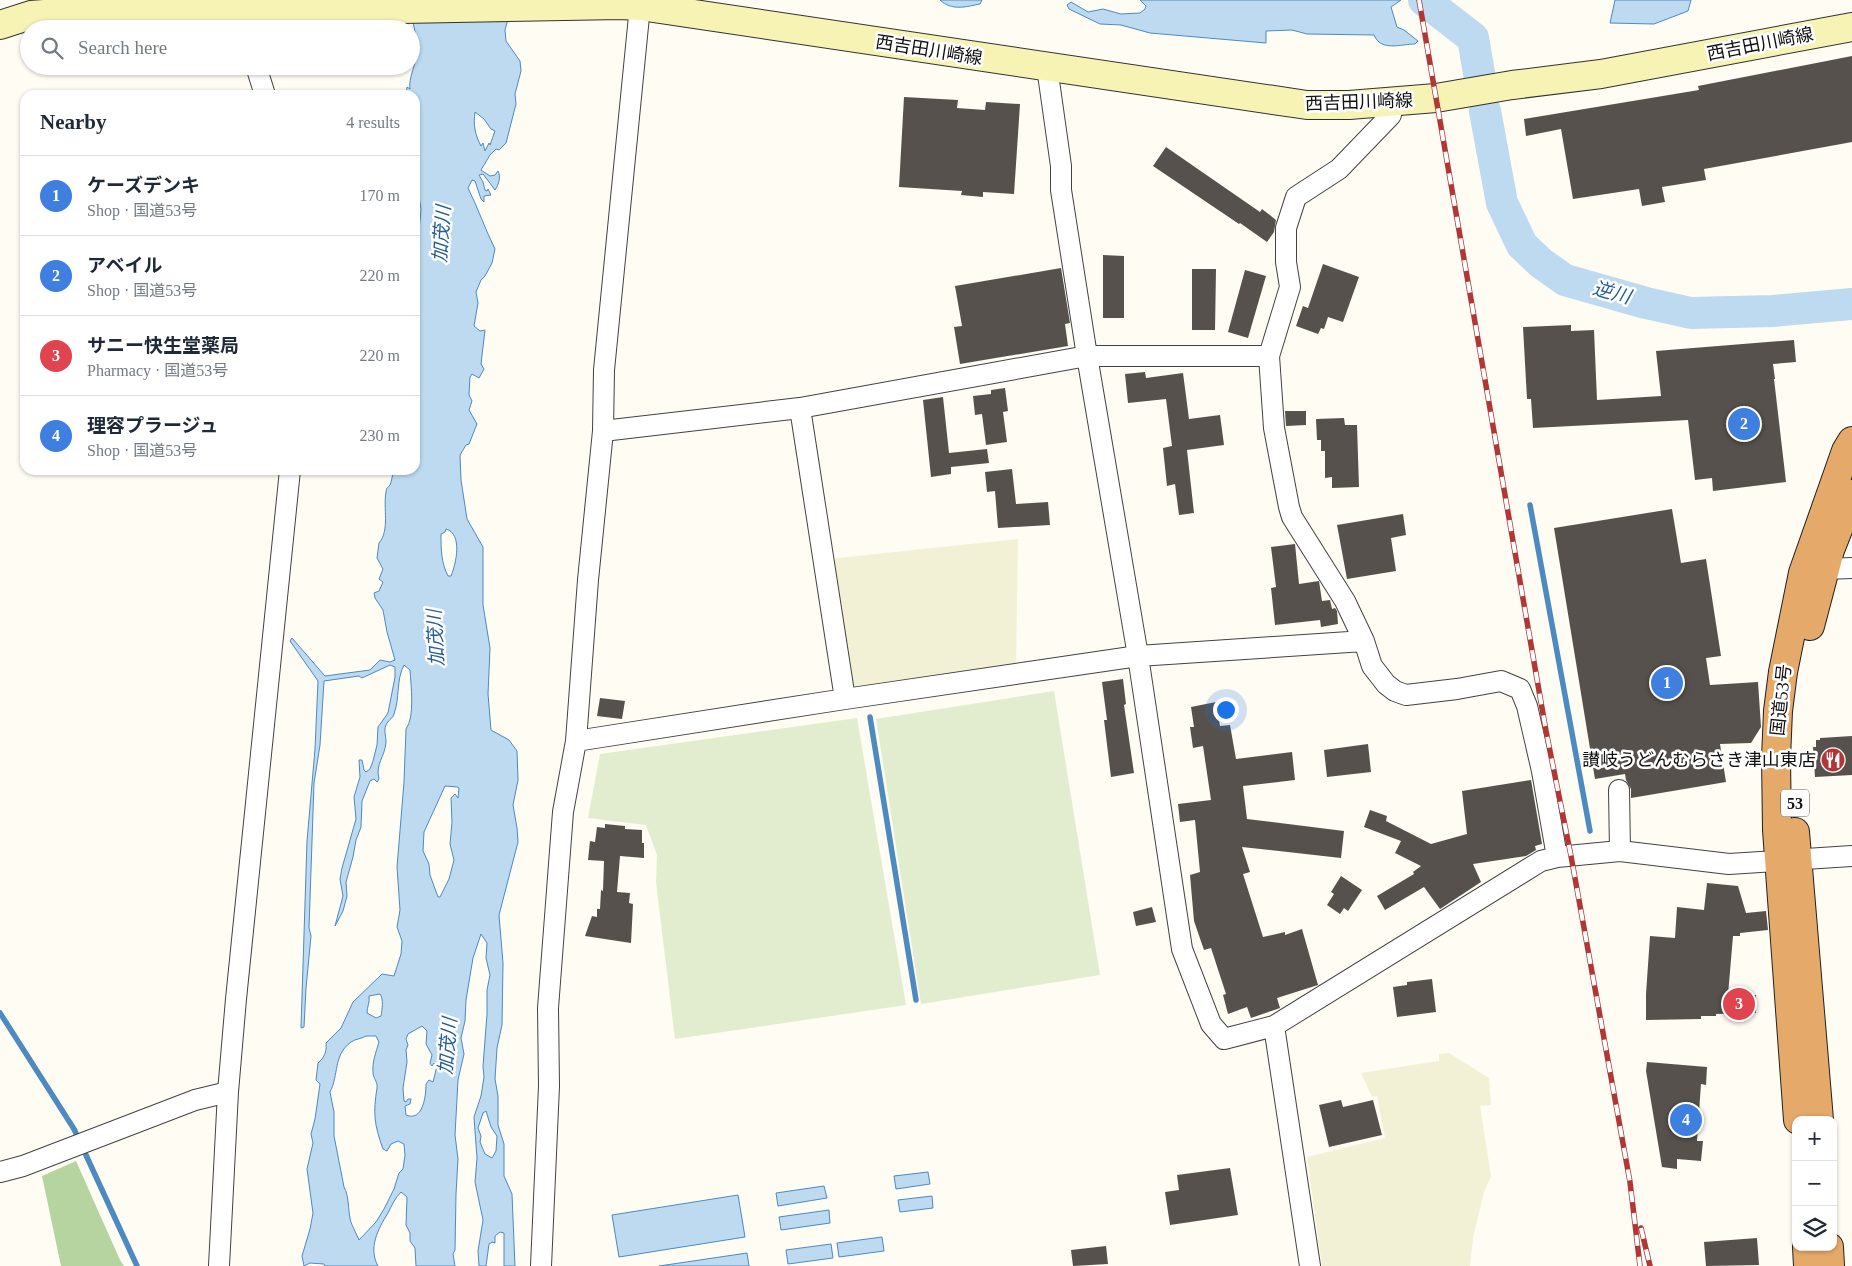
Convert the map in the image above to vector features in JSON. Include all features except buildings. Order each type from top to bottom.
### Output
[{"type":"highway","name":"国道53号","points":[[1798,1116],[1800,1016],[1789,861],[1795,832],[1794,789],[1798,691],[1812,618],[1815,567],[1846,451],[1852,441]]},
{"type":"highway","name":"国道53号","points":[[1815,567],[1830,550],[1852,494]]},
{"type":"highway","name":"国道53号","points":[[1800,1016],[1818,1116]]},
{"type":"highway","points":[[1807,1251],[1808,1266]]},
{"type":"highway","points":[[1829,1251],[1830,1266]]},
{"type":"main road","name":"西吉田川崎線","points":[[0,25],[31,16],[121,8],[247,13],[630,6],[1307,106],[1349,105],[1436,98],[1512,85],[1601,74],[1852,27]]},
{"type":"street","points":[[541,1266],[549,1086],[548,1008],[563,812],[576,741],[588,580],[603,431],[604,370],[630,6]]},
{"type":"street","points":[[1047,67],[1061,166],[1061,190],[1138,656],[1182,949],[1211,1024],[1224,1039],[1274,1026],[1541,861],[1557,857],[1620,851],[1730,864],[1852,856]]},
{"type":"street","points":[[259,75],[263,90]]},
{"type":"street","points":[[1392,102],[1391,115],[1381,128],[1339,169],[1296,197],[1286,228],[1286,262],[1290,287],[1269,356],[1274,428],[1290,512],[1345,600],[1364,641],[1372,666],[1378,676],[1395,691],[1406,695],[1501,681],[1520,689],[1527,706],[1542,771],[1557,857]]},
{"type":"street","points":[[603,431],[800,408],[1087,356],[1269,356]]},
{"type":"street","points":[[800,408],[845,699]]},
{"type":"street","points":[[219,1266],[228,1092],[236,999],[289,475]]},
{"type":"street","points":[[1815,567],[1852,568]]},
{"type":"street","points":[[576,741],[1138,656],[1364,641]]},
{"type":"street","points":[[1619,790],[1620,851]]},
{"type":"street","points":[[1274,1026],[1310,1266]]},
{"type":"street","points":[[0,1172],[23,1166],[195,1100],[228,1092]]},
{"type":"green space","points":[[1018,539],[1016,664],[853,689],[829,559]]},
{"type":"green space","points":[[1054,691],[1100,975],[921,1004],[876,719]]},
{"type":"green space","points":[[857,718],[906,1005],[675,1039],[656,882],[657,855],[646,825],[588,818],[600,754]]},
{"type":"green space","points":[[1449,1053],[1489,1078],[1491,1105],[1480,1106],[1491,1176],[1484,1192],[1473,1238],[1470,1266],[1322,1266],[1307,1157],[1385,1138],[1377,1096],[1372,1097],[1361,1073],[1439,1061],[1439,1054]]},
{"type":"green space","points":[[76,1161],[124,1266],[61,1266],[42,1176]]},
{"type":"water","name":"加茂川","points":[[408,0],[513,0],[505,30],[506,41],[520,61],[521,71],[515,94],[516,104],[506,143],[490,155],[481,170],[490,176],[495,175],[498,171],[498,185],[495,190],[483,174],[479,175],[485,190],[487,191],[488,189],[491,195],[484,196],[484,202],[481,199],[475,181],[472,180],[468,188],[495,249],[492,263],[476,292],[478,303],[474,326],[480,331],[485,330],[481,364],[484,369],[479,378],[472,374],[470,377],[469,395],[472,401],[469,410],[477,424],[469,444],[466,445],[460,455],[461,480],[467,519],[483,547],[483,605],[490,648],[488,694],[491,730],[509,740],[517,751],[518,780],[513,805],[518,842],[499,915],[503,963],[502,1025],[497,1048],[495,1079],[498,1096],[498,1125],[504,1144],[504,1176],[512,1194],[515,1266],[504,1266],[504,1233],[500,1232],[495,1236],[495,1243],[489,1244],[486,1266],[479,1266],[478,1251],[483,1220],[475,1182],[477,1158],[474,1117],[481,1096],[484,1077],[487,990],[490,975],[486,958],[487,943],[481,934],[473,958],[461,1038],[464,1054],[458,1080],[455,1135],[458,1159],[455,1250],[453,1254],[455,1266],[416,1266],[415,1248],[410,1241],[410,1233],[406,1225],[407,1197],[401,1192],[392,1204],[376,1239],[374,1252],[378,1266],[325,1266],[324,1264],[310,1263],[304,1266],[302,1256],[313,1213],[307,1169],[313,1143],[311,1134],[320,1084],[316,1080],[318,1063],[325,1054],[326,1043],[341,1028],[353,1002],[382,974],[394,976],[401,954],[402,941],[397,927],[400,910],[397,867],[406,729],[411,717],[412,701],[410,670],[404,665],[400,677],[394,714],[385,728],[386,742],[378,769],[379,779],[377,782],[374,779],[370,781],[362,801],[361,827],[346,882],[347,896],[343,911],[335,926],[343,896],[340,879],[342,868],[356,819],[354,797],[360,777],[359,760],[362,760],[366,772],[370,769],[377,745],[378,727],[388,713],[395,677],[395,667],[390,665],[362,678],[359,676],[324,681],[320,745],[314,783],[309,928],[311,936],[304,1027],[301,1028],[307,841],[315,749],[318,681],[290,641],[292,638],[325,676],[370,670],[380,660],[390,662],[395,660],[383,610],[374,593],[379,591],[383,582],[379,579],[383,569],[377,558],[379,543],[385,525],[385,498],[393,475],[420,475],[420,90],[407,90],[407,87],[410,89],[412,75],[420,75],[420,20],[413,20]],"holes":[[[475,112],[495,131],[490,145],[489,143],[485,151],[483,143],[481,146],[476,134],[474,125]],[[446,529],[455,537],[457,550],[451,576],[448,576],[444,566],[441,550],[441,534]],[[445,786],[459,788],[458,798],[455,794],[451,798],[452,822],[450,844],[454,860],[449,879],[440,897],[438,897],[430,875],[429,864],[423,851],[424,832]],[[380,994],[382,1002],[381,1016],[376,1018],[367,1013],[369,996]],[[422,1026],[427,1031],[426,1044],[432,1055],[430,1063],[432,1066],[434,1063],[437,1066],[433,1082],[429,1080],[426,1084],[422,1107],[416,1115],[412,1116],[406,1115],[405,1106],[410,1104],[411,1099],[408,1099],[406,1102],[404,1101],[403,1088],[407,1062],[406,1050],[408,1045],[406,1039],[408,1034]],[[366,1036],[376,1036],[379,1042],[373,1073],[377,1086],[375,1118],[383,1149],[387,1151],[391,1144],[398,1141],[404,1144],[405,1155],[403,1169],[399,1173],[394,1189],[384,1209],[376,1222],[359,1240],[350,1220],[348,1198],[334,1136],[334,1112],[330,1092],[341,1053],[351,1042]],[[486,1111],[491,1127],[497,1136],[496,1151],[492,1158],[485,1154],[480,1142],[481,1136],[478,1128],[483,1113]]]},
{"type":"water","points":[[940,0],[982,0],[980,4],[954,7]]},
{"type":"water","points":[[1140,0],[1401,0],[1391,7],[1397,27],[1418,41],[1415,44],[1392,46],[1381,44],[1374,35],[1307,34],[1292,30],[1266,31],[1266,43],[1150,33],[1121,25],[1100,24],[1069,9],[1067,5],[1071,2],[1088,12],[1103,9],[1121,14],[1140,13],[1146,6]]},
{"type":"water","points":[[1615,0],[1691,0],[1688,11],[1654,24],[1610,23]]},
{"type":"water","points":[[928,1172],[930,1184],[896,1189],[894,1176]]},
{"type":"water","points":[[824,1186],[827,1198],[778,1206],[776,1193]]},
{"type":"water","points":[[738,1195],[745,1237],[619,1257],[612,1215]]},
{"type":"water","points":[[932,1196],[933,1208],[900,1212],[898,1200]]},
{"type":"water","points":[[829,1210],[830,1223],[781,1230],[779,1217]]},
{"type":"water","points":[[882,1237],[884,1251],[839,1257],[837,1243]]},
{"type":"water","points":[[831,1244],[833,1258],[788,1264],[786,1250]]},
{"type":"water","points":[[747,1253],[749,1266],[659,1266]]},
{"type":"waterway","name":"逆川","points":[[1424,0],[1473,38],[1479,73]]},
{"type":"waterway","name":"逆川","points":[[1485,111],[1502,203],[1522,245],[1541,263],[1565,280],[1646,303],[1691,313],[1773,311],[1852,304]]},
{"type":"waterway","points":[[1530,505],[1590,831]]},
{"type":"waterway","points":[[870,717],[916,1000]]},
{"type":"waterway","points":[[0,1013],[74,1129],[137,1266]]},
{"type":"railway","points":[[1419,0],[1546,731],[1571,856],[1630,1182],[1640,1266]]},
{"type":"railway","points":[[1641,1228],[1650,1266]]},
{"type":"place","name":"アベイル","points":[[1744,424]]},
{"type":"place","name":"ケーズデンキ","points":[[1667,683]]},
{"type":"place","name":"讃岐うどんむらさき津山東店","points":[[1833,760]]},
{"type":"place","name":"サニー快生堂薬局","points":[[1739,1004]]},
{"type":"place","name":"理容プラージュ","points":[[1686,1120]]}]
